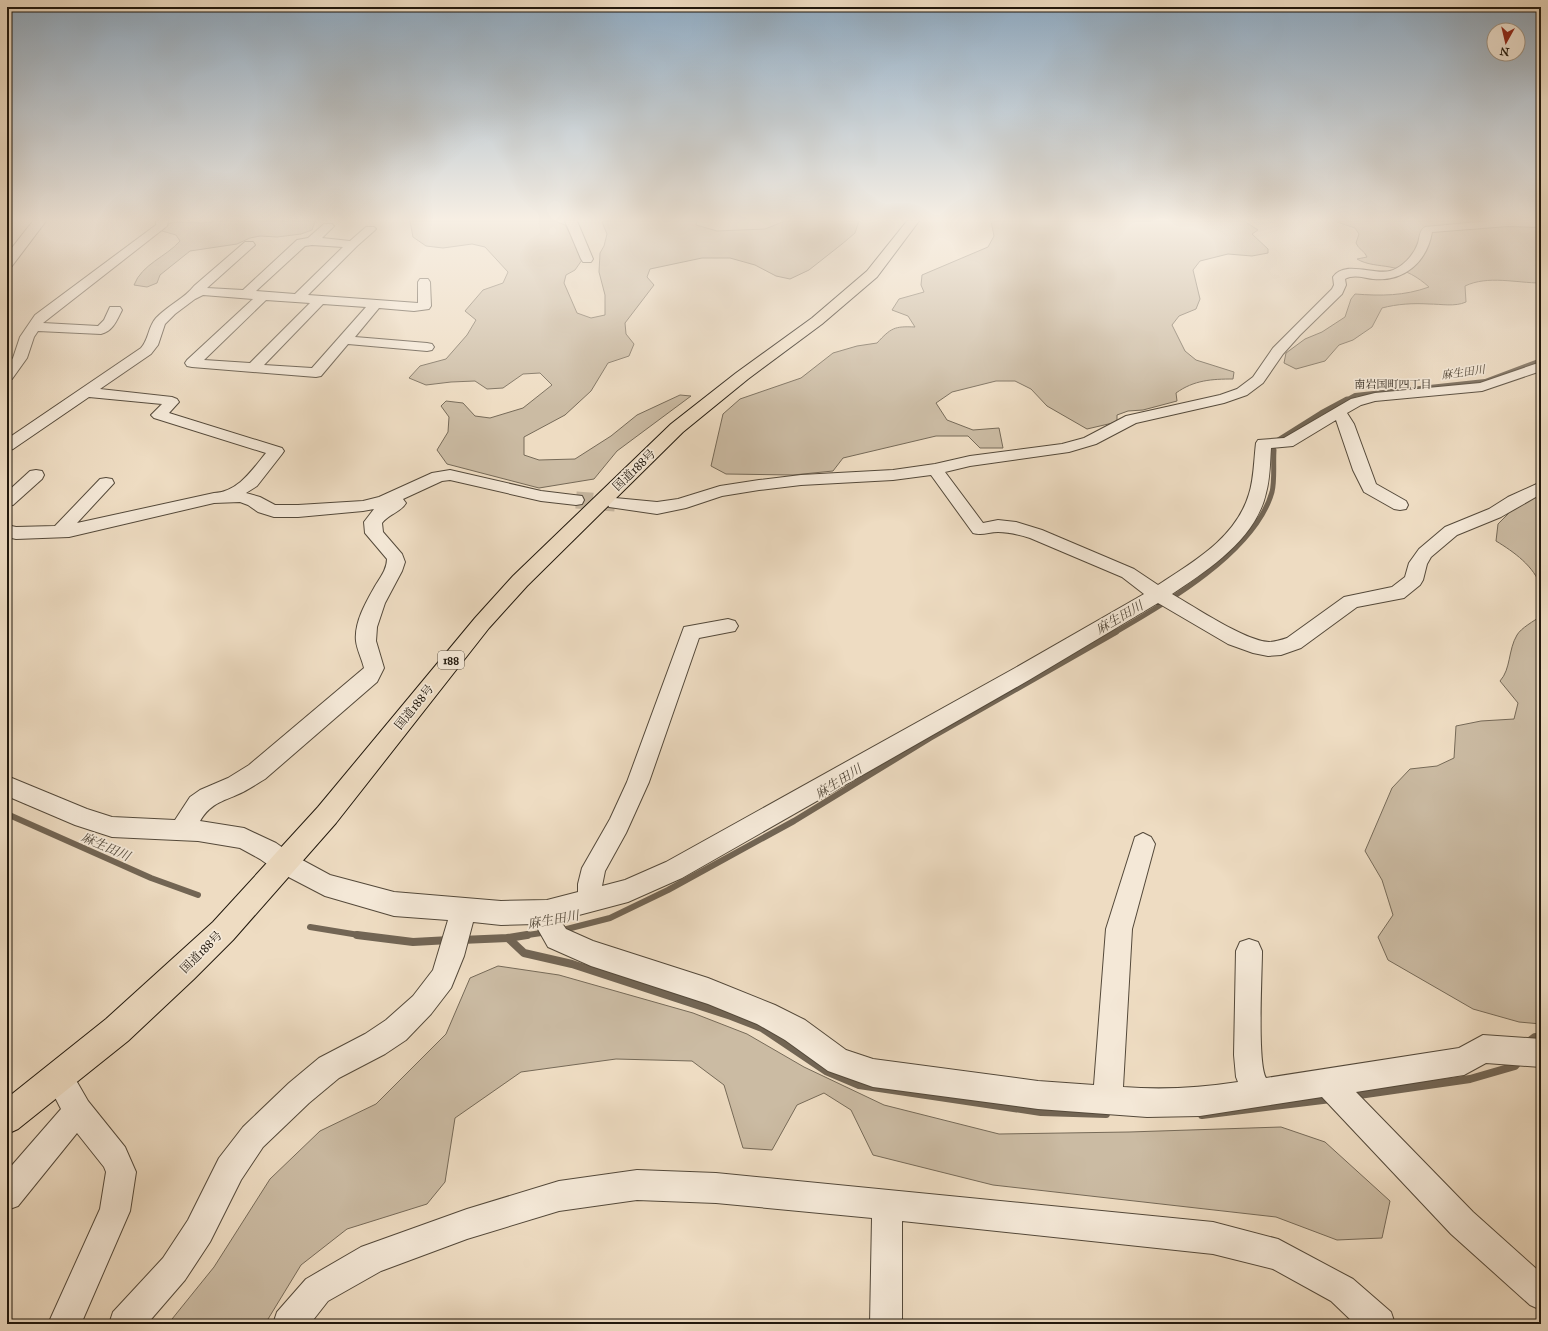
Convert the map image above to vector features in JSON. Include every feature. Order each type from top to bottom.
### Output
[{"type":"highway","name":"国道188号","points":[[7,1118],[117,1030],[184,969],[222,931],[327,815],[482,623],[520,581],[677,428],[742,376],[817,321],[862,283]]},
{"type":"street","points":[[7,376],[20,358],[27,337],[33,326],[59,302],[84,283]]},
{"type":"street","points":[[199,292],[198,290],[206,283]]},
{"type":"street","points":[[246,294],[258,283]]},
{"type":"street","points":[[298,298],[313,283]]},
{"type":"street","points":[[7,446],[146,351],[152,345],[157,326],[162,319],[193,294],[199,292],[246,294],[414,307],[424,306],[424,283]]},
{"type":"street","points":[[615,503],[657,508],[680,504],[720,491],[801,480],[892,475],[935,469],[970,461],[1063,449],[1090,441],[1131,419],[1224,398],[1242,392],[1258,380],[1278,350],[1337,291],[1340,283]]},
{"type":"street","points":[[263,296],[192,363],[316,373],[376,304]]},
{"type":"street","points":[[253,368],[320,300]]},
{"type":"street","points":[[33,326],[101,330],[110,322],[115,310]]},
{"type":"street","points":[[344,340],[426,347]]},
{"type":"street","points":[[371,358],[382,344]]},
{"type":"street","points":[[7,786],[83,818],[112,827],[198,832],[244,838],[325,885],[367,898],[394,904],[501,913],[547,912],[628,891],[674,870],[1022,674],[1158,594],[1203,564],[1232,539],[1249,515],[1258,494],[1264,443],[1287,443],[1356,402],[1375,397],[1482,387],[1541,366]]},
{"type":"street","points":[[87,392],[167,400],[172,402],[159,415],[276,451],[251,482],[229,497]]},
{"type":"street","points":[[1337,412],[1341,414],[1345,421],[1367,484],[1370,488],[1400,505]]},
{"type":"street","points":[[935,469],[979,529],[998,526],[1016,528],[1036,534],[1128,573],[1158,594],[1235,639],[1253,646],[1268,649],[1281,648],[1294,643],[1351,602],[1363,598],[1397,593],[1414,580],[1418,563],[1425,554],[1451,532],[1495,513],[1541,487]]},
{"type":"street","points":[[7,502],[36,475]]},
{"type":"street","points":[[7,531],[16,533],[60,531],[102,524],[214,498],[241,497],[254,501],[264,508],[274,511],[298,511],[363,506],[384,501],[438,477],[450,475],[541,496],[576,500]]},
{"type":"street","points":[[181,831],[198,804],[208,797],[236,785],[257,772],[370,676],[374,668],[366,640],[370,618],[385,584],[395,570],[397,563],[396,558],[374,532],[373,522],[381,512],[401,501],[459,477]]},
{"type":"street","points":[[60,531],[106,484]]},
{"type":"street","points":[[590,901],[590,884],[594,868],[618,826],[638,782],[691,632],[728,626]]},
{"type":"street","points":[[1110,1100],[1108,1080],[1119,928],[1143,844]]},
{"type":"street","points":[[125,1324],[174,1269],[199,1231],[230,1169],[253,1138],[299,1093],[329,1068],[376,1044],[396,1030],[422,1005],[442,979],[451,956],[464,909]]},
{"type":"street","points":[[547,912],[547,923],[557,938],[591,953],[708,991],[766,1014],[794,1030],[838,1060],[873,1073],[1038,1095],[1148,1103],[1200,1102],[1464,1061],[1483,1049],[1541,1053]]},
{"type":"street","points":[[1249,951],[1248,1055],[1250,1076],[1259,1094]]},
{"type":"street","points":[[58,1078],[78,1111],[115,1157],[121,1172],[115,1211],[64,1324]]},
{"type":"street","points":[[1328,1083],[1462,1222],[1541,1294]]},
{"type":"street","points":[[7,1195],[78,1111]]},
{"type":"street","points":[[289,1324],[317,1290],[372,1258],[467,1224],[559,1196],[637,1185],[716,1188],[1213,1238],[1278,1255],[1342,1290],[1379,1324]]},
{"type":"street","points":[[886,1324],[887,1204]]},
{"type":"shaded area","points":[[135,283],[157,283],[147,287],[134,285]]},
{"type":"shaded area","points":[[503,283],[564,283],[577,313],[591,318],[605,315],[605,295],[602,283],[652,283],[654,285],[625,323],[626,334],[634,344],[629,356],[608,363],[591,391],[565,415],[524,437],[524,455],[539,460],[575,459],[611,436],[637,415],[680,395],[691,396],[617,451],[594,479],[539,488],[447,464],[437,450],[448,432],[449,417],[441,406],[446,401],[463,403],[475,416],[490,418],[523,408],[552,385],[540,373],[523,374],[503,388],[487,389],[475,381],[426,385],[409,378],[420,366],[446,359],[467,335],[476,320],[465,311],[483,290]]},
{"type":"shaded area","points":[[921,283],[1196,283],[1200,299],[1196,309],[1179,316],[1172,325],[1185,351],[1196,360],[1234,372],[1233,379],[1210,380],[1190,385],[1176,393],[1177,401],[1143,410],[1128,411],[1117,415],[1117,422],[1087,429],[1047,406],[1031,389],[1015,381],[996,381],[952,392],[936,403],[947,420],[973,430],[999,428],[1003,448],[980,448],[968,436],[936,436],[843,458],[833,471],[793,475],[726,474],[711,466],[723,414],[740,399],[801,378],[833,353],[857,346],[877,343],[893,329],[915,327],[908,316],[892,310],[899,299],[924,292]]},
{"type":"shaded area","points":[[1425,283],[1474,283],[1465,286],[1466,302],[1462,304],[1411,304],[1382,308],[1372,327],[1353,340],[1339,345],[1325,361],[1296,369],[1284,363],[1286,353],[1305,339],[1322,332],[1345,317],[1351,299],[1355,294],[1392,295],[1429,287]]},
{"type":"shaded area","points":[[1541,495],[1541,587],[1534,572],[1523,560],[1496,541],[1498,524],[1518,504]]},
{"type":"shaded area","points":[[1541,616],[1541,1024],[1519,1022],[1473,1009],[1388,960],[1378,937],[1393,915],[1382,880],[1365,851],[1392,788],[1410,769],[1437,766],[1454,758],[1456,726],[1481,721],[1514,719],[1518,703],[1500,681],[1506,671],[1512,647],[1517,635],[1525,627]]},
{"type":"shaded area","points":[[498,966],[559,975],[693,1013],[747,1034],[804,1067],[884,1105],[999,1134],[1129,1132],[1281,1127],[1325,1142],[1390,1201],[1382,1238],[1337,1240],[1276,1217],[993,1185],[873,1155],[851,1110],[824,1093],[797,1105],[772,1150],[743,1148],[724,1085],[692,1061],[616,1059],[521,1072],[455,1118],[445,1182],[427,1204],[347,1229],[301,1265],[265,1324],[168,1324],[214,1267],[270,1179],[320,1131],[376,1104],[446,1034],[470,978]]},
{"type":"waterway","name":"麻生田川","points":[[1346,400],[1355,395],[1485,381],[1541,360]]},
{"type":"waterway","name":"麻生田川","points":[[1278,440],[1321,413],[1347,399]]},
{"type":"waterway","name":"麻生田川","points":[[1114,633],[1158,607],[1206,574],[1228,555],[1247,535],[1262,514],[1272,492],[1274,450]]},
{"type":"waterway","name":"麻生田川","points":[[559,931],[610,918],[668,890],[794,821],[930,738],[1116,632]]},
{"type":"waterway","name":"麻生田川","points":[[7,814],[151,878],[198,895]]},
{"type":"waterway","name":"麻生田川","points":[[310,927],[365,936]]},
{"type":"waterway","name":"麻生田川","points":[[521,936],[548,932]]},
{"type":"waterway","name":"麻生田川","points":[[357,935],[365,936]]},
{"type":"waterway","name":"麻生田川","points":[[508,938],[527,935]]},
{"type":"waterway","name":"麻生田川","points":[[365,936],[413,942],[450,940]]},
{"type":"waterway","name":"麻生田川","points":[[461,940],[508,938]]},
{"type":"waterway","points":[[508,938],[524,953],[572,964],[731,1016],[762,1028],[826,1071],[859,1085],[1041,1112],[1106,1114]]},
{"type":"waterway","points":[[1527,1043],[1535,1037],[1541,1037]]},
{"type":"waterway","points":[[1352,1096],[1470,1079],[1515,1066],[1521,1059]]},
{"type":"waterway","points":[[1202,1115],[1331,1099]]},
{"type":"tunnel","points":[[576,500],[615,503]]},
{"type":"district","name":"南岩国町四丁目","points":[[1393,384]]}]
